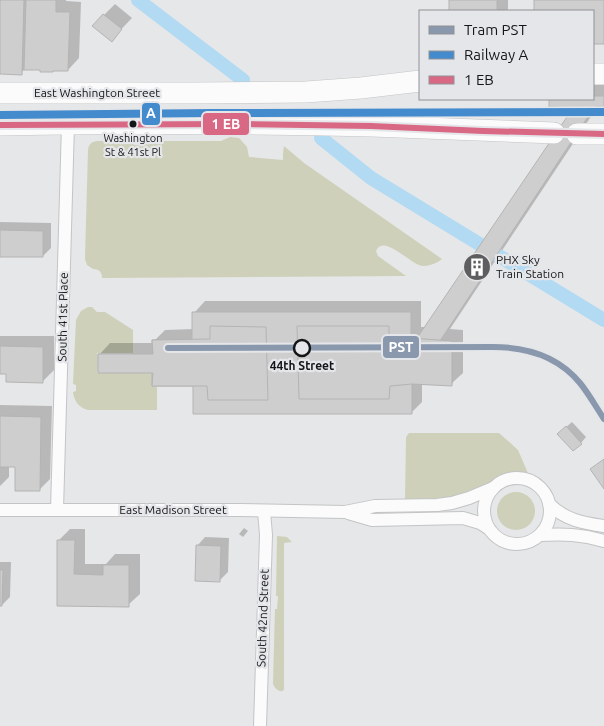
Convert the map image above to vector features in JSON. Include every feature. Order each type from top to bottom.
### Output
[{"type":"main road","name":"East Washington Street","points":[[0,93],[306,92],[419,81]]},
{"type":"main road","points":[[0,125],[251,124],[554,133]]},
{"type":"main road","points":[[577,134],[604,134]]},
{"type":"street","name":"South 41st Place","points":[[57,510],[68,124]]},
{"type":"street","points":[[508,479],[526,479],[535,483],[542,489],[549,504],[550,515],[547,526],[540,535],[524,543],[504,542],[488,528],[484,518],[487,497],[493,488],[508,479]]},
{"type":"street","name":"East Madison Street","points":[[0,510],[264,510],[345,512],[375,506],[452,503],[493,488]]},
{"type":"street","points":[[549,504],[557,511],[581,523],[604,526]]},
{"type":"street","name":"South 42nd Street","points":[[260,726],[266,535],[264,510]]},
{"type":"street","name":"East Madison Street","points":[[345,512],[372,520],[463,518],[480,523],[488,528]]},
{"type":"street","points":[[540,535],[573,534],[604,541]]},
{"type":"green space","points":[[230,137],[239,138],[247,147],[249,157],[283,160],[284,146],[304,163],[442,259],[433,264],[423,266],[391,248],[380,246],[376,251],[378,256],[406,276],[102,278],[100,271],[87,265],[85,259],[88,150],[93,142],[127,141],[135,145],[142,145],[150,141],[221,141]]},
{"type":"green space","points":[[92,307],[97,312],[105,312],[133,330],[133,353],[97,353],[97,373],[152,373],[152,386],[157,387],[157,410],[88,410],[82,408],[76,401],[73,392],[76,391],[76,385],[73,384],[76,320],[81,311]]},
{"type":"green space","points":[[409,433],[499,433],[518,450],[528,475],[508,473],[471,493],[446,500],[405,502],[406,437]]},
{"type":"green space","points":[[516,492],[530,497],[535,511],[530,525],[516,530],[502,525],[497,511],[502,497]]},
{"type":"green space","points":[[277,536],[287,537],[292,542],[284,543],[283,691],[277,689],[273,684],[275,609],[277,609],[278,596],[276,596]]},
{"type":"building","points":[[0,0],[24,0],[22,75],[0,74]]},
{"type":"building","points":[[26,0],[56,0],[56,12],[70,12],[68,71],[40,72],[40,70],[24,70]]},
{"type":"building","points":[[449,0],[497,0],[497,10],[449,10]]},
{"type":"building","points":[[534,0],[604,0],[604,44],[594,44],[594,10],[534,10]]},
{"type":"building","points":[[103,14],[122,29],[112,42],[92,26]]},
{"type":"building","name":"PHX Sky Train Station","points":[[594,96],[604,96],[604,107],[595,107],[593,109],[440,341],[452,341],[452,384],[412,384],[412,414],[193,414],[193,386],[152,386],[152,372],[98,372],[98,354],[153,354],[152,340],[192,340],[192,312],[411,312],[411,338],[417,338],[573,108],[549,107],[549,100],[594,100]]},
{"type":"building","points":[[0,230],[43,231],[43,257],[0,257]]},
{"type":"building","points":[[210,326],[266,327],[268,400],[208,400],[207,386],[152,386],[153,373],[98,373],[98,354],[153,354],[152,340],[210,339]]},
{"type":"building","points":[[297,326],[389,326],[389,338],[452,341],[452,386],[412,384],[390,386],[389,399],[299,399]]},
{"type":"building","points":[[0,346],[43,347],[43,383],[6,382],[6,374],[0,374]]},
{"type":"building","points":[[0,416],[41,417],[40,491],[15,491],[15,467],[0,467]]},
{"type":"building","points":[[566,426],[582,444],[573,451],[557,434]]},
{"type":"building","points":[[604,459],[604,489],[590,469]]},
{"type":"building","points":[[57,540],[75,540],[74,574],[103,575],[103,565],[129,565],[129,607],[57,606]]},
{"type":"building","points":[[196,545],[221,546],[220,582],[195,581]]},
{"type":"building","points":[[0,570],[3,570],[2,606],[0,606]]},
{"type":"waterway","points":[[138,0],[243,80]]},
{"type":"waterway","points":[[321,138],[371,178],[604,320]]},
{"type":"tram line","name":"PST","points":[[168,348],[505,347],[529,351],[562,366],[583,387],[604,419]]},
{"type":"rail line","name":"A","points":[[0,115],[604,112]]},
{"type":"transit line","points":[[0,125],[241,124],[371,126],[604,134]]},
{"type":"place","name":"Washington St & 41st Pl","points":[[133,124]]},
{"type":"place","name":"PHX Sky Train Station","points":[[477,267]]},
{"type":"place","name":"44th Street","points":[[302,348]]}]
